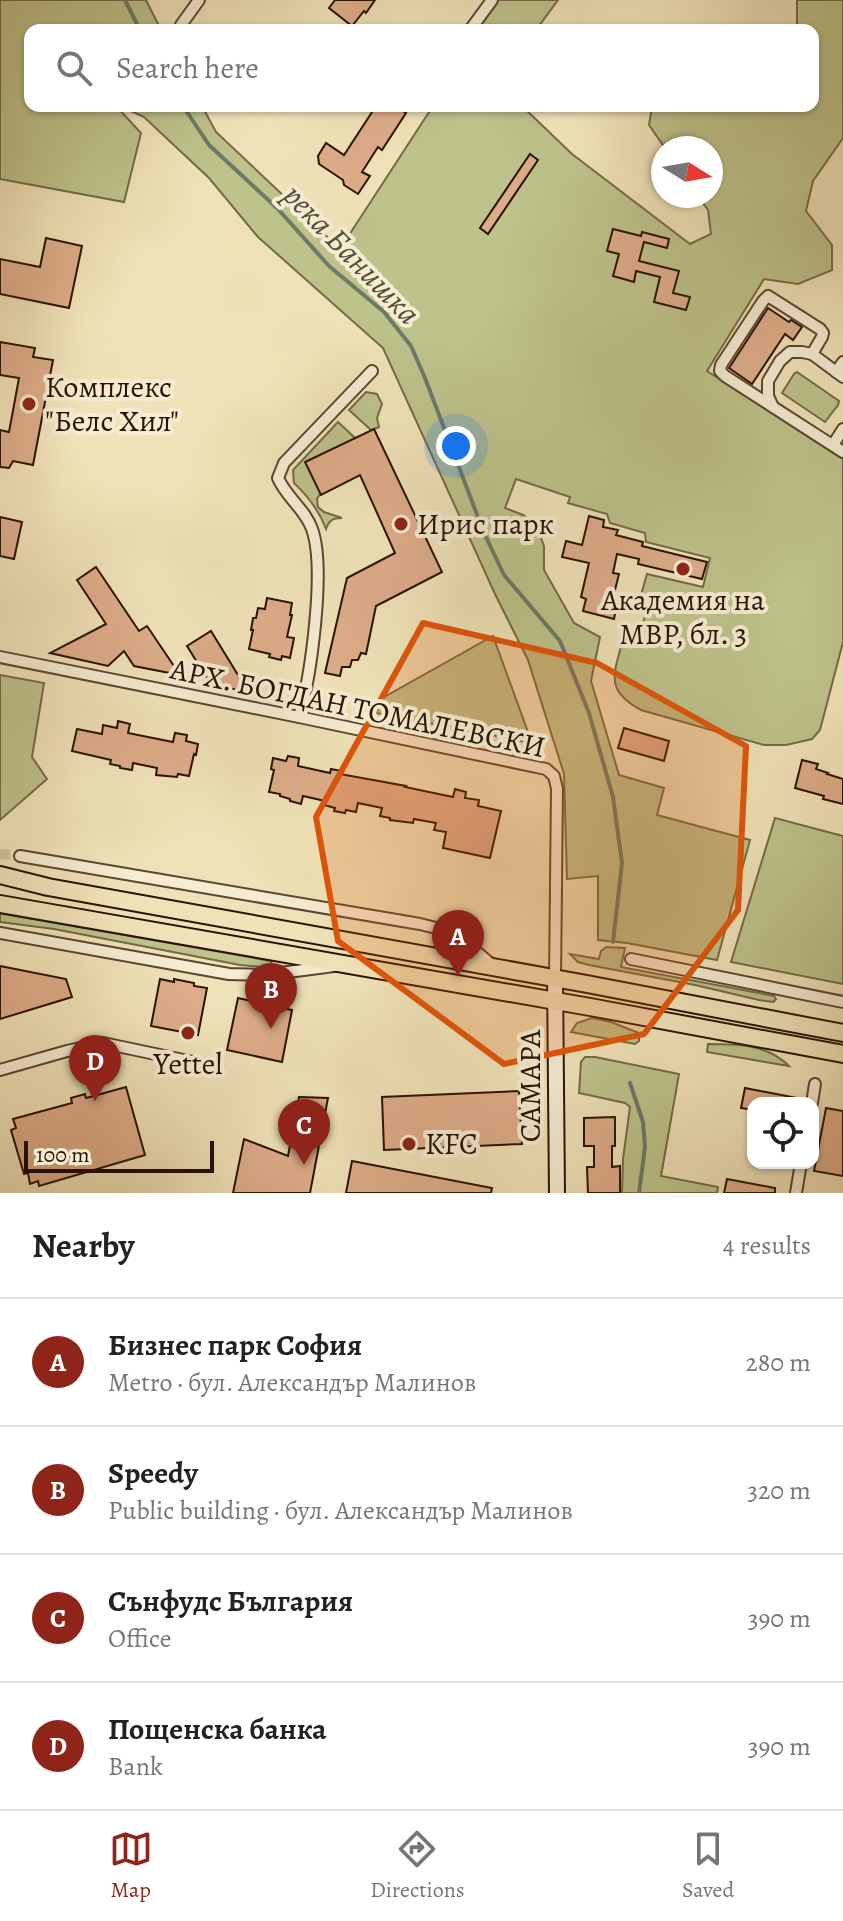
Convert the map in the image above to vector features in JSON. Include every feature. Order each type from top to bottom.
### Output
[{"type":"main road","points":[[0,875],[48,887],[843,1033]]},
{"type":"main road","points":[[0,904],[843,1054]]},
{"type":"street","points":[[182,24],[199,0]]},
{"type":"street","points":[[474,24],[492,0]]},
{"type":"street","points":[[812,354],[822,337],[820,329],[768,296],[720,371],[843,452]]},
{"type":"street","points":[[773,407],[768,396],[768,381],[780,361],[790,352],[812,354],[841,371]]},
{"type":"street","points":[[299,717],[305,696],[316,602],[317,548],[311,526],[278,478],[284,463],[372,371]]},
{"type":"street","points":[[833,445],[843,429]]},
{"type":"street","name":"АРХ. БОГДАН ТОМАЛЕВСКИ","points":[[0,657],[546,769],[554,776],[557,789],[555,979]]},
{"type":"street","points":[[20,856],[352,911],[440,929],[458,936],[495,968]]},
{"type":"street","points":[[0,933],[229,974],[265,975],[346,965]]},
{"type":"street","points":[[631,959],[843,1002]]},
{"type":"street","name":"САМАРА","points":[[555,979],[557,1193]]},
{"type":"street","points":[[0,1070],[103,1043],[212,1066]]},
{"type":"street","points":[[813,1097],[815,1084]]},
{"type":"street","points":[[796,1193],[800,1169]]},
{"type":"highlighted area","points":[[423,623],[597,663],[746,746],[738,910],[644,1034],[504,1064],[338,941],[316,817]]},
{"type":"green space","points":[[0,0],[146,0],[158,24],[24,24],[24,112],[122,112],[141,133],[124,202],[0,179]]},
{"type":"green space","points":[[496,0],[558,0],[540,24],[479,24]]},
{"type":"green space","points":[[797,0],[843,0],[843,138],[813,181],[806,211],[832,245],[832,270],[798,284],[764,279],[707,371],[843,459],[843,642],[820,730],[812,739],[786,745],[764,745],[641,710],[630,703],[617,689],[616,665],[622,643],[636,634],[643,622],[646,611],[639,602],[647,574],[703,587],[710,558],[646,542],[645,533],[610,523],[607,514],[568,503],[570,497],[516,479],[505,508],[523,515],[536,525],[544,546],[544,570],[574,623],[600,637],[591,681],[619,775],[664,788],[657,815],[750,840],[717,960],[598,940],[598,876],[567,879],[564,774],[528,660],[383,348],[258,237],[209,178],[144,117],[133,112],[205,112],[216,132],[340,249],[429,112],[528,112],[572,154],[690,244],[711,234],[707,208],[723,208],[723,136],[657,136],[649,125],[651,112],[819,112],[819,24],[797,24]]},
{"type":"green space","points":[[797,372],[839,401],[825,422],[782,393]]},
{"type":"green space","points":[[366,392],[377,394],[382,404],[377,418],[379,427],[371,430],[349,410]]},
{"type":"green space","points":[[338,422],[355,438],[317,499],[318,507],[324,512],[342,518],[332,520],[326,529],[313,504],[294,483],[293,470]]},
{"type":"green space","points":[[493,636],[532,743],[361,710]]},
{"type":"green space","points":[[0,675],[44,683],[32,757],[47,779],[0,820]]},
{"type":"green space","points":[[775,818],[843,836],[843,984],[731,962]]},
{"type":"green space","points":[[0,913],[271,961],[272,965],[240,965],[54,929],[0,922]]},
{"type":"green space","points":[[606,947],[625,948],[621,967],[774,996],[776,999],[773,1002],[759,1000],[589,965],[578,962],[570,954],[599,959]]},
{"type":"green space","points":[[592,1018],[639,1033],[639,1041],[635,1044],[571,1032],[577,1023]]},
{"type":"green space","points":[[708,1044],[761,1049],[789,1066],[707,1052]]},
{"type":"green space","points":[[585,1057],[679,1074],[661,1176],[718,1187],[717,1193],[622,1193],[630,1107],[625,1103],[579,1093],[581,1062]]},
{"type":"building","points":[[335,0],[375,0],[354,24],[329,8]]},
{"type":"building","points":[[372,112],[406,113],[382,150],[378,147],[362,172],[370,176],[358,194],[319,164],[318,156],[326,143],[344,155]]},
{"type":"building","points":[[530,154],[538,160],[488,234],[480,228]]},
{"type":"building","points":[[613,229],[669,239],[667,248],[644,242],[639,261],[679,271],[673,293],[690,297],[686,310],[654,302],[660,277],[636,271],[634,282],[613,276],[619,254],[607,251]]},
{"type":"building","points":[[46,238],[82,246],[69,308],[0,294],[0,259],[40,267]]},
{"type":"building","points":[[768,308],[802,327],[793,340],[785,334],[752,384],[729,368]]},
{"type":"building","name":"Комплекс \"Белс Хил\"","points":[[0,342],[35,348],[33,357],[53,360],[33,465],[13,461],[9,468],[0,467],[0,430],[9,432],[19,378],[0,375]]},
{"type":"building","name":"Ирис парк","points":[[374,429],[442,572],[376,606],[366,654],[361,653],[358,660],[352,660],[350,667],[342,667],[340,676],[325,673],[347,578],[395,553],[360,475],[321,495],[305,462]]},
{"type":"building","name":"Академия на МВР, бл. 3","points":[[589,516],[604,520],[603,527],[618,530],[616,535],[643,542],[642,546],[707,562],[702,579],[638,564],[639,559],[617,554],[613,573],[619,574],[613,598],[618,599],[614,619],[583,611],[586,599],[581,597],[589,563],[562,557],[566,541],[582,545]]},
{"type":"building","points":[[0,517],[22,522],[14,559],[0,556]]},
{"type":"building","points":[[96,567],[139,631],[147,626],[180,675],[134,666],[124,651],[108,666],[50,653],[106,624],[77,580]]},
{"type":"building","points":[[267,598],[292,603],[287,637],[294,638],[290,658],[282,656],[281,660],[249,649],[253,618],[256,618],[258,608],[265,609]]},
{"type":"building","points":[[211,631],[249,693],[210,683],[187,646]]},
{"type":"building","points":[[118,721],[130,724],[128,733],[173,742],[175,733],[187,735],[186,741],[198,744],[189,776],[156,775],[157,768],[133,763],[132,770],[120,768],[110,764],[111,760],[72,751],[77,729],[102,734],[103,725],[117,728]]},
{"type":"building","points":[[624,728],[669,741],[664,761],[618,748]]},
{"type":"building","points":[[288,756],[299,758],[298,766],[330,773],[331,769],[341,771],[340,774],[453,797],[455,789],[466,792],[465,798],[479,800],[478,806],[501,811],[490,858],[443,848],[446,832],[434,830],[436,823],[414,819],[413,823],[390,820],[380,816],[382,808],[358,803],[356,812],[334,811],[335,808],[324,805],[325,801],[303,796],[301,804],[269,792],[273,758],[286,761]]},
{"type":"building","points":[[802,760],[818,764],[816,769],[843,779],[843,804],[795,788]]},
{"type":"building","points":[[0,966],[66,979],[72,997],[0,1019]]},
{"type":"building","points":[[160,979],[174,982],[174,979],[207,988],[198,1035],[151,1026]]},
{"type":"building","points":[[238,998],[292,1010],[282,1062],[227,1050]]},
{"type":"building","points":[[126,1087],[145,1155],[39,1186],[38,1181],[30,1184],[11,1130],[16,1128],[13,1119],[72,1103],[71,1098],[85,1094],[86,1098]]},
{"type":"building","points":[[745,1088],[792,1097],[747,1097],[747,1109],[741,1108]]},
{"type":"building","points":[[519,1091],[522,1144],[384,1150],[382,1097]]},
{"type":"building","points":[[299,1097],[328,1098],[310,1193],[233,1193],[244,1139],[288,1156]]},
{"type":"building","points":[[826,1108],[843,1111],[843,1176],[814,1171],[819,1169],[819,1145]]},
{"type":"building","points":[[615,1117],[612,1167],[620,1166],[620,1193],[588,1193],[587,1167],[594,1167],[594,1146],[584,1146],[584,1118]]},
{"type":"building","points":[[352,1161],[492,1188],[491,1193],[346,1193]]},
{"type":"building","points":[[727,1179],[775,1188],[775,1193],[724,1193]]},
{"type":"waterway","name":"река Банишка","points":[[125,0],[137,24]]},
{"type":"waterway","name":"река Банишка","points":[[187,112],[209,145],[277,208],[329,266],[384,312],[411,346],[484,533],[504,575],[560,641],[589,713],[613,797],[622,863],[613,942]]},
{"type":"waterway","name":"река Банишка","points":[[630,1083],[643,1122],[645,1147],[639,1193]]},
{"type":"tunnel","points":[[0,854],[20,856]]},
{"type":"place","name":"Комплекс \"Белс Хил\"","points":[[29,404]]},
{"type":"place","name":"Ирис парк","points":[[401,524]]},
{"type":"place","name":"Академия на МВР, бл. 3","points":[[683,569]]},
{"type":"place","name":"Бизнес парк София","points":[[458,976]]},
{"type":"place","name":"Speedy","points":[[271,1029]]},
{"type":"place","name":"Yettel","points":[[188,1033]]},
{"type":"place","name":"Пощенска банка","points":[[95,1101]]},
{"type":"place","name":"KFC","points":[[409,1144]]},
{"type":"place","name":"Сънфудс България","points":[[304,1165]]}]
